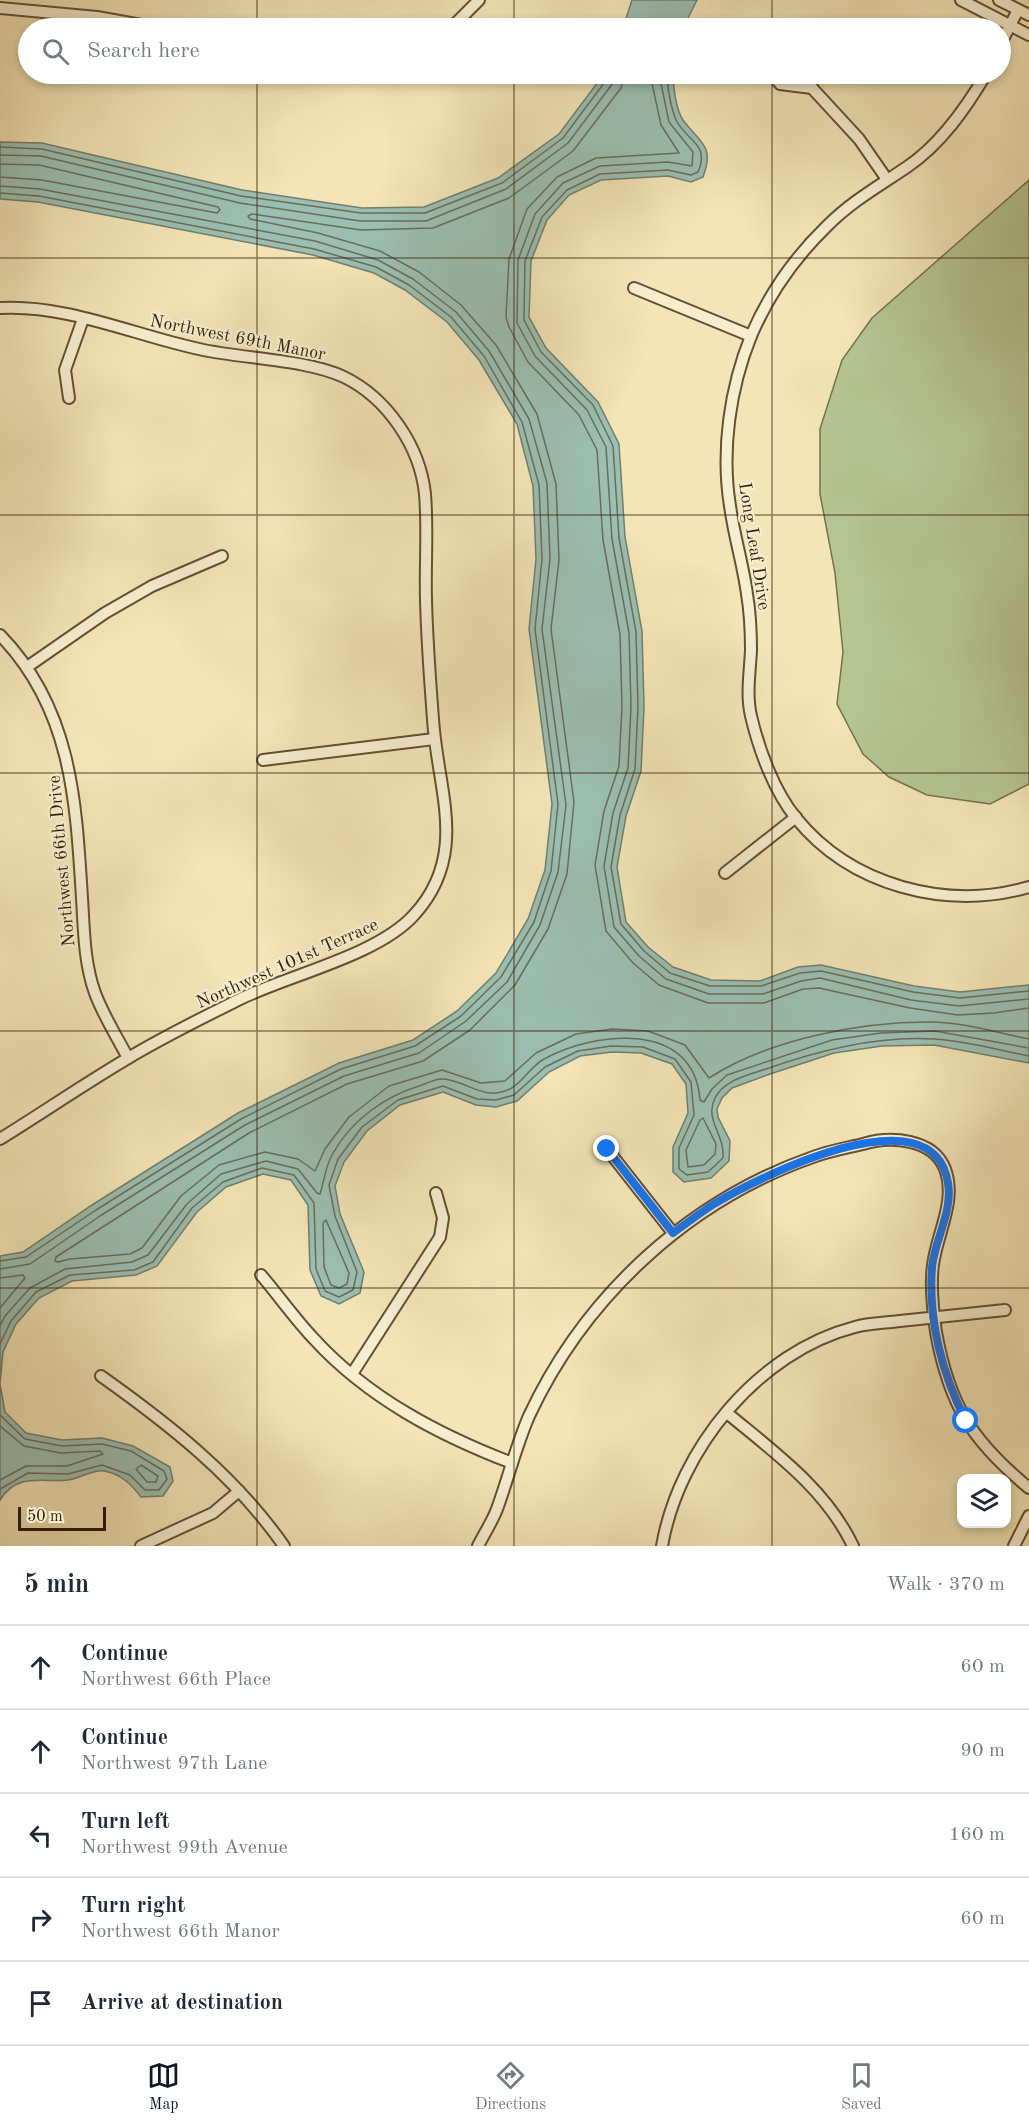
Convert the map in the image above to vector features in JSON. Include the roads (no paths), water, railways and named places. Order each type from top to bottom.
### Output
[{"type":"street","points":[[461,18],[479,0]]},
{"type":"street","points":[[961,0],[994,18]]},
{"type":"street","points":[[999,0],[1029,15]]},
{"type":"street","points":[[0,8],[103,18]]},
{"type":"street","points":[[1011,25],[1018,10]]},
{"type":"street","points":[[1011,27],[1029,35]]},
{"type":"street","points":[[780,84],[812,88]]},
{"type":"street","points":[[811,84],[859,139],[886,178]]},
{"type":"street","name":"Long Leaf Drive","points":[[979,84],[951,126],[908,167],[886,178],[828,225],[807,247],[784,277],[751,336],[732,400],[728,436],[729,502],[750,617],[750,713],[770,771],[796,817],[819,841],[848,862],[879,879],[914,891],[951,897],[985,896],[1029,887]]},
{"type":"street","points":[[634,288],[751,336]]},
{"type":"street","name":"Northwest 69th Manor","points":[[0,308],[28,306],[54,310],[154,340],[222,354],[314,366],[343,376],[368,390],[388,411]]},
{"type":"street","points":[[69,398],[65,370],[83,319]]},
{"type":"street","name":"Northwest 101st Terrace","points":[[0,1139],[128,1058],[240,999],[387,937],[414,916],[429,894],[437,876],[447,838],[447,808],[434,740],[426,600],[425,492],[419,465],[405,435],[388,411]]},
{"type":"street","points":[[27,667],[105,613],[152,586],[222,556]]},
{"type":"street","name":"Northwest 66th Drive","points":[[0,635],[27,667],[46,702],[63,743],[74,786],[86,953],[94,993],[128,1058]]},
{"type":"street","points":[[263,760],[434,740]]},
{"type":"street","points":[[725,873],[796,817]]},
{"type":"street","points":[[478,1546],[496,1512],[529,1417],[555,1367],[589,1316],[628,1274],[673,1233],[715,1204],[813,1157],[868,1142],[899,1140],[921,1145],[937,1156],[945,1167],[950,1200],[932,1267],[934,1317],[948,1388],[966,1421],[988,1450],[1029,1488]]},
{"type":"street","points":[[607,1149],[673,1233]]},
{"type":"street","points":[[352,1374],[440,1237],[443,1218],[436,1193]]},
{"type":"street","points":[[261,1275],[315,1340],[352,1374],[416,1420],[459,1443],[512,1463]]},
{"type":"street","points":[[662,1546],[679,1490],[699,1450],[727,1413],[754,1383],[785,1357],[826,1336],[856,1326],[1005,1310]]},
{"type":"street","points":[[101,1376],[167,1423],[214,1464],[265,1519],[284,1546]]},
{"type":"street","points":[[727,1413],[786,1461],[816,1491],[853,1546]]},
{"type":"street","points":[[141,1546],[213,1513],[239,1491]]},
{"type":"street","points":[[1014,1546],[1029,1516]]},
{"type":"water","points":[[632,0],[697,0],[688,18],[626,18]]},
{"type":"water","points":[[596,84],[674,84],[678,110],[706,151],[703,177],[691,182],[668,176],[601,180],[569,195],[547,220],[531,261],[529,317],[546,348],[598,402],[619,444],[625,537],[642,631],[644,707],[641,771],[626,816],[617,867],[626,922],[648,947],[673,967],[711,980],[760,981],[798,967],[821,965],[914,986],[960,992],[1029,985],[1029,1063],[934,1045],[882,1046],[834,1053],[770,1074],[732,1088],[722,1098],[717,1109],[718,1117],[730,1141],[729,1161],[711,1178],[684,1182],[673,1172],[673,1147],[688,1113],[686,1084],[672,1064],[641,1053],[612,1052],[580,1056],[549,1072],[517,1101],[496,1107],[476,1105],[443,1092],[400,1105],[367,1131],[344,1162],[335,1186],[340,1214],[364,1272],[360,1293],[339,1304],[321,1296],[310,1270],[308,1205],[291,1180],[263,1174],[226,1187],[197,1212],[157,1266],[136,1275],[72,1281],[39,1298],[16,1324],[3,1352],[0,1384],[0,1256],[23,1252],[92,1205],[238,1113],[339,1063],[413,1040],[457,1011],[496,973],[528,919],[545,870],[552,804],[529,629],[536,559],[533,486],[517,424],[479,360],[447,322],[405,290],[374,273],[313,255],[38,202],[0,199],[0,142],[42,143],[242,190],[362,208],[424,207],[498,178],[559,134]]},
{"type":"water","points":[[0,1384],[5,1412],[26,1433],[62,1440],[102,1438],[133,1446],[170,1467],[173,1481],[163,1496],[141,1497],[121,1477],[100,1471],[68,1480],[22,1482],[14,1485],[0,1500]]}]
